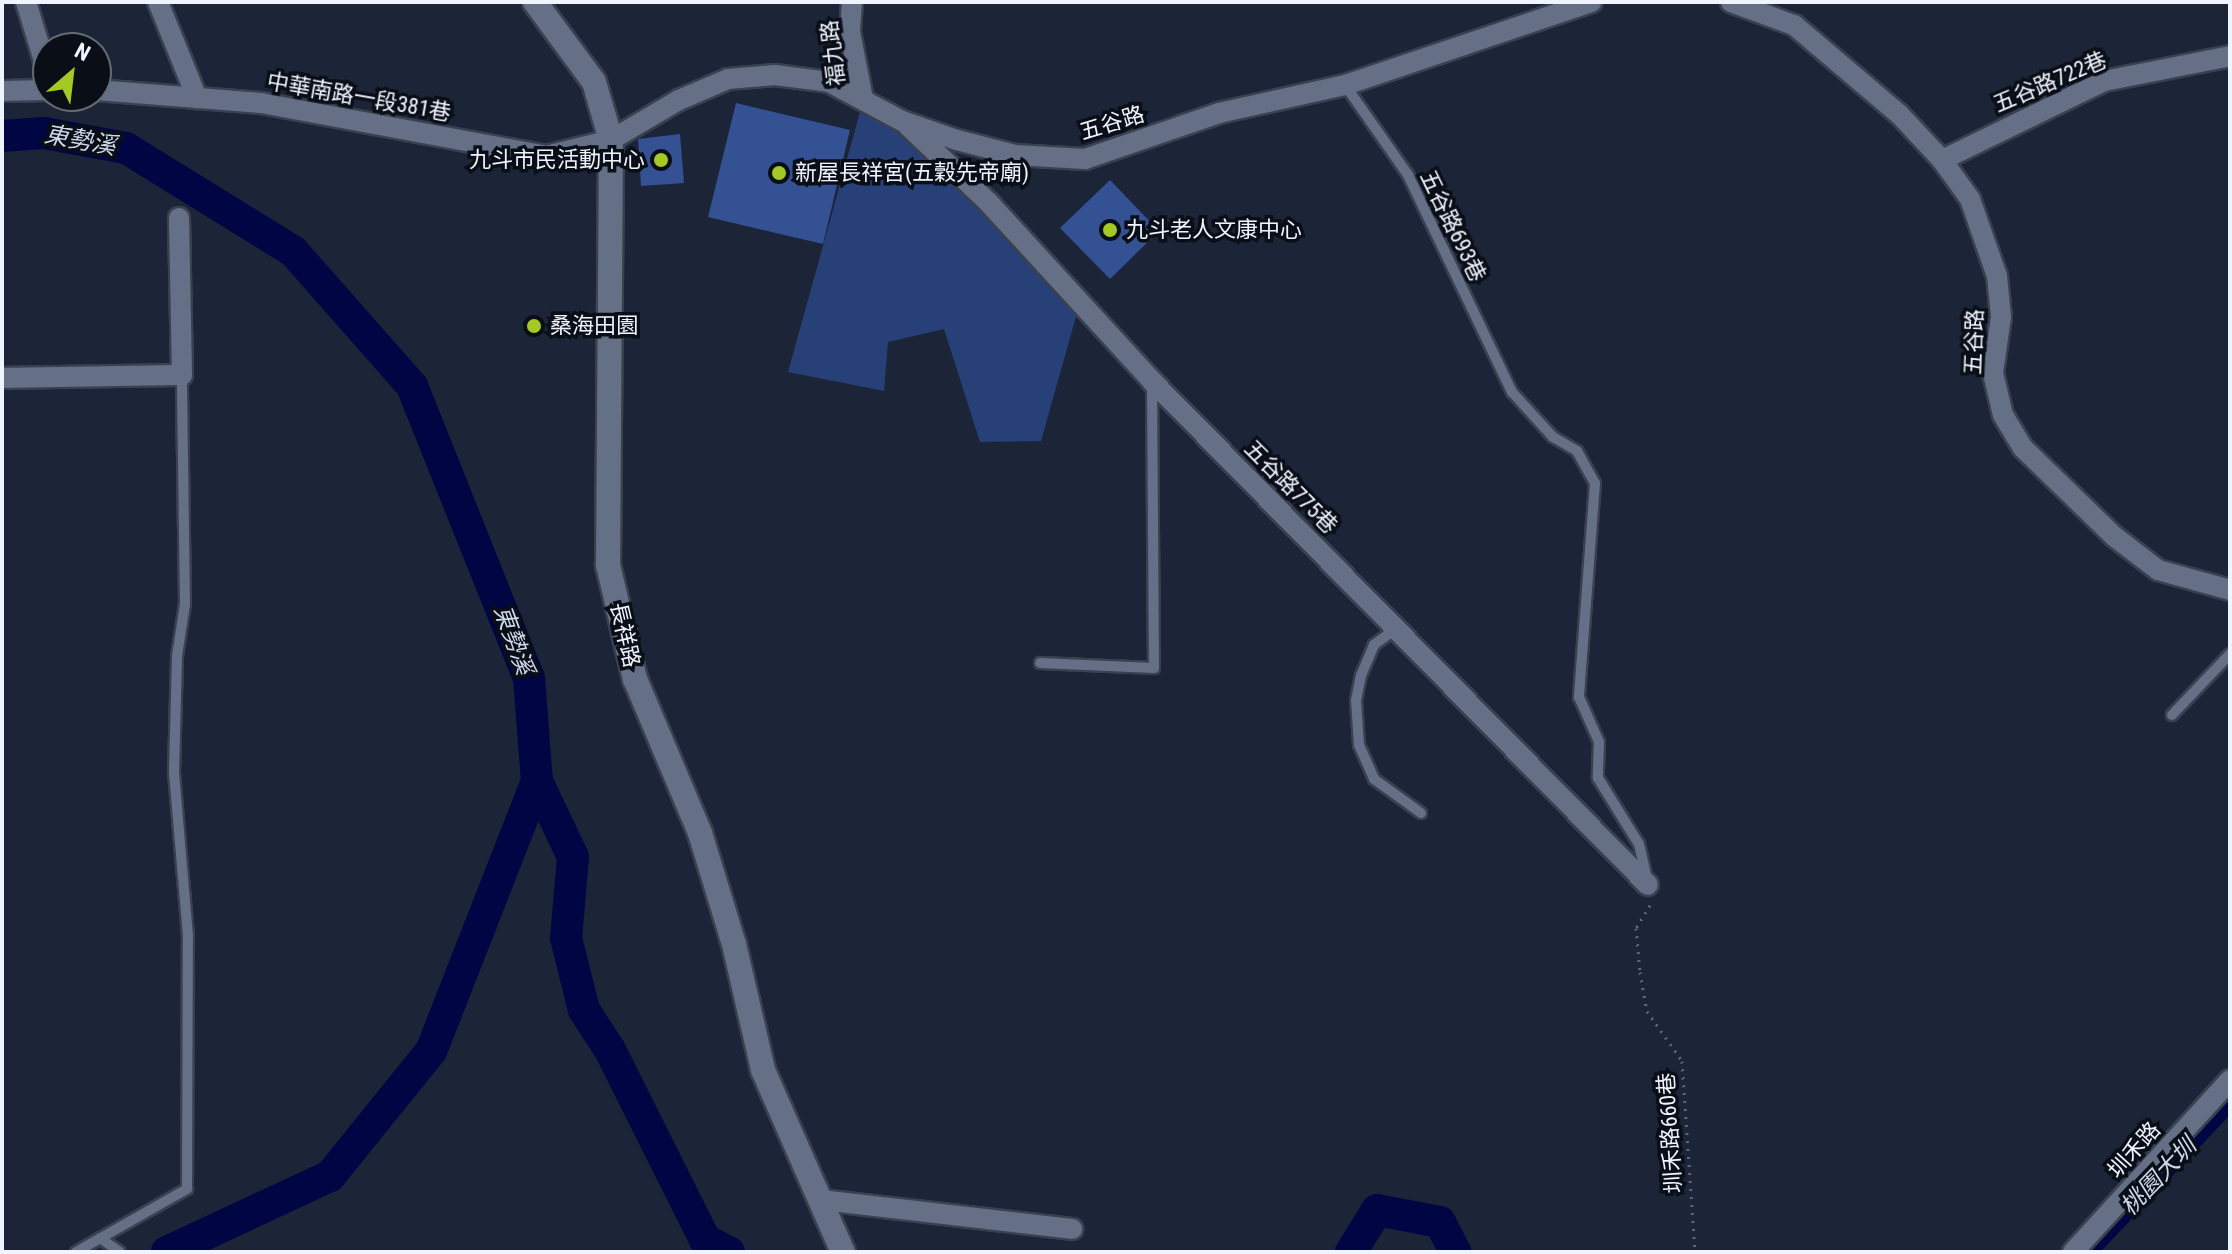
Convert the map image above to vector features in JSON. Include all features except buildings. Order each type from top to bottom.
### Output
[{"type":"street","points":[[26,2],[35,32]]},
{"type":"street","points":[[158,2],[197,98]]},
{"type":"street","name":"長祥路","points":[[535,2],[594,82],[611,140],[608,565],[635,679],[700,833],[763,1070],[843,1252]]},
{"type":"street","name":"福九路","points":[[852,2],[850,32],[863,99]]},
{"type":"street","name":"五谷路","points":[[611,140],[679,100],[728,79],[775,75],[829,82],[902,121],[1015,155],[1085,159],[1219,113],[1345,85],[1591,2]]},
{"type":"street","name":"五谷路","points":[[1731,2],[1794,25],[1899,114],[1942,160],[1970,199],[1997,276],[2001,317],[1993,373],[2003,415],[2023,448],[2115,537],[2158,570],[2230,590]]},
{"type":"street","name":"五谷路722巷","points":[[1942,160],[2104,81],[2230,56]]},
{"type":"street","points":[[2,91],[32,90]]},
{"type":"street","name":"中華南路一段381巷","points":[[112,91],[197,98],[370,120],[546,156],[611,140]]},
{"type":"street","name":"五谷路775巷","points":[[902,121],[989,203],[1152,381],[1648,885]]},
{"type":"street","points":[[2,378],[182,375],[179,218]]},
{"type":"street","name":"圳禾路","points":[[2073,1252],[2230,1080]]},
{"type":"street","points":[[822,1200],[1072,1229]]},
{"type":"lane","name":"五谷路693巷","points":[[1345,85],[1408,175],[1512,392],[1553,437],[1577,451],[1595,483],[1579,697],[1599,742],[1598,778],[1639,844],[1648,885]]},
{"type":"lane","points":[[76,1252],[187,1189],[188,936],[174,772],[177,656],[185,604],[182,375]]},
{"type":"lane","points":[[1040,663],[1154,668],[1152,381]]},
{"type":"lane","points":[[1397,628],[1374,645],[1361,675],[1356,700],[1359,745],[1374,779],[1421,813]]},
{"type":"lane","points":[[2172,715],[2230,654]]},
{"type":"lane","points":[[100,1238],[118,1251]]},
{"type":"path","name":"圳禾路660巷","points":[[1648,885],[1652,901],[1636,928],[1640,972],[1647,1011],[1682,1061],[1695,1252]]},
{"type":"shaded area","points":[[862,105],[912,142],[1079,306],[1041,441],[980,442],[944,329],[888,342],[884,391],[788,372]]},
{"type":"waterway","name":"東勢溪","points":[[2,136],[44,133],[126,148],[293,251],[412,386],[529,678],[537,781],[431,1051],[330,1176],[167,1252]]},
{"type":"waterway","points":[[537,781],[573,857],[566,938],[584,1010],[610,1050],[705,1240],[729,1252]]},
{"type":"waterway","name":"桃園大圳","points":[[2088,1252],[2230,1102]]},
{"type":"waterway","points":[[1351,1252],[1377,1210],[1440,1222],[1455,1252]]},
{"type":"place","name":"九斗市民活動中心","points":[[661,160]]},
{"type":"place","name":"新屋長祥宮(五穀先帝廟)","points":[[779,173]]},
{"type":"place","name":"九斗老人文康中心","points":[[1110,230]]},
{"type":"place","name":"桑海田園","points":[[534,326]]}]
